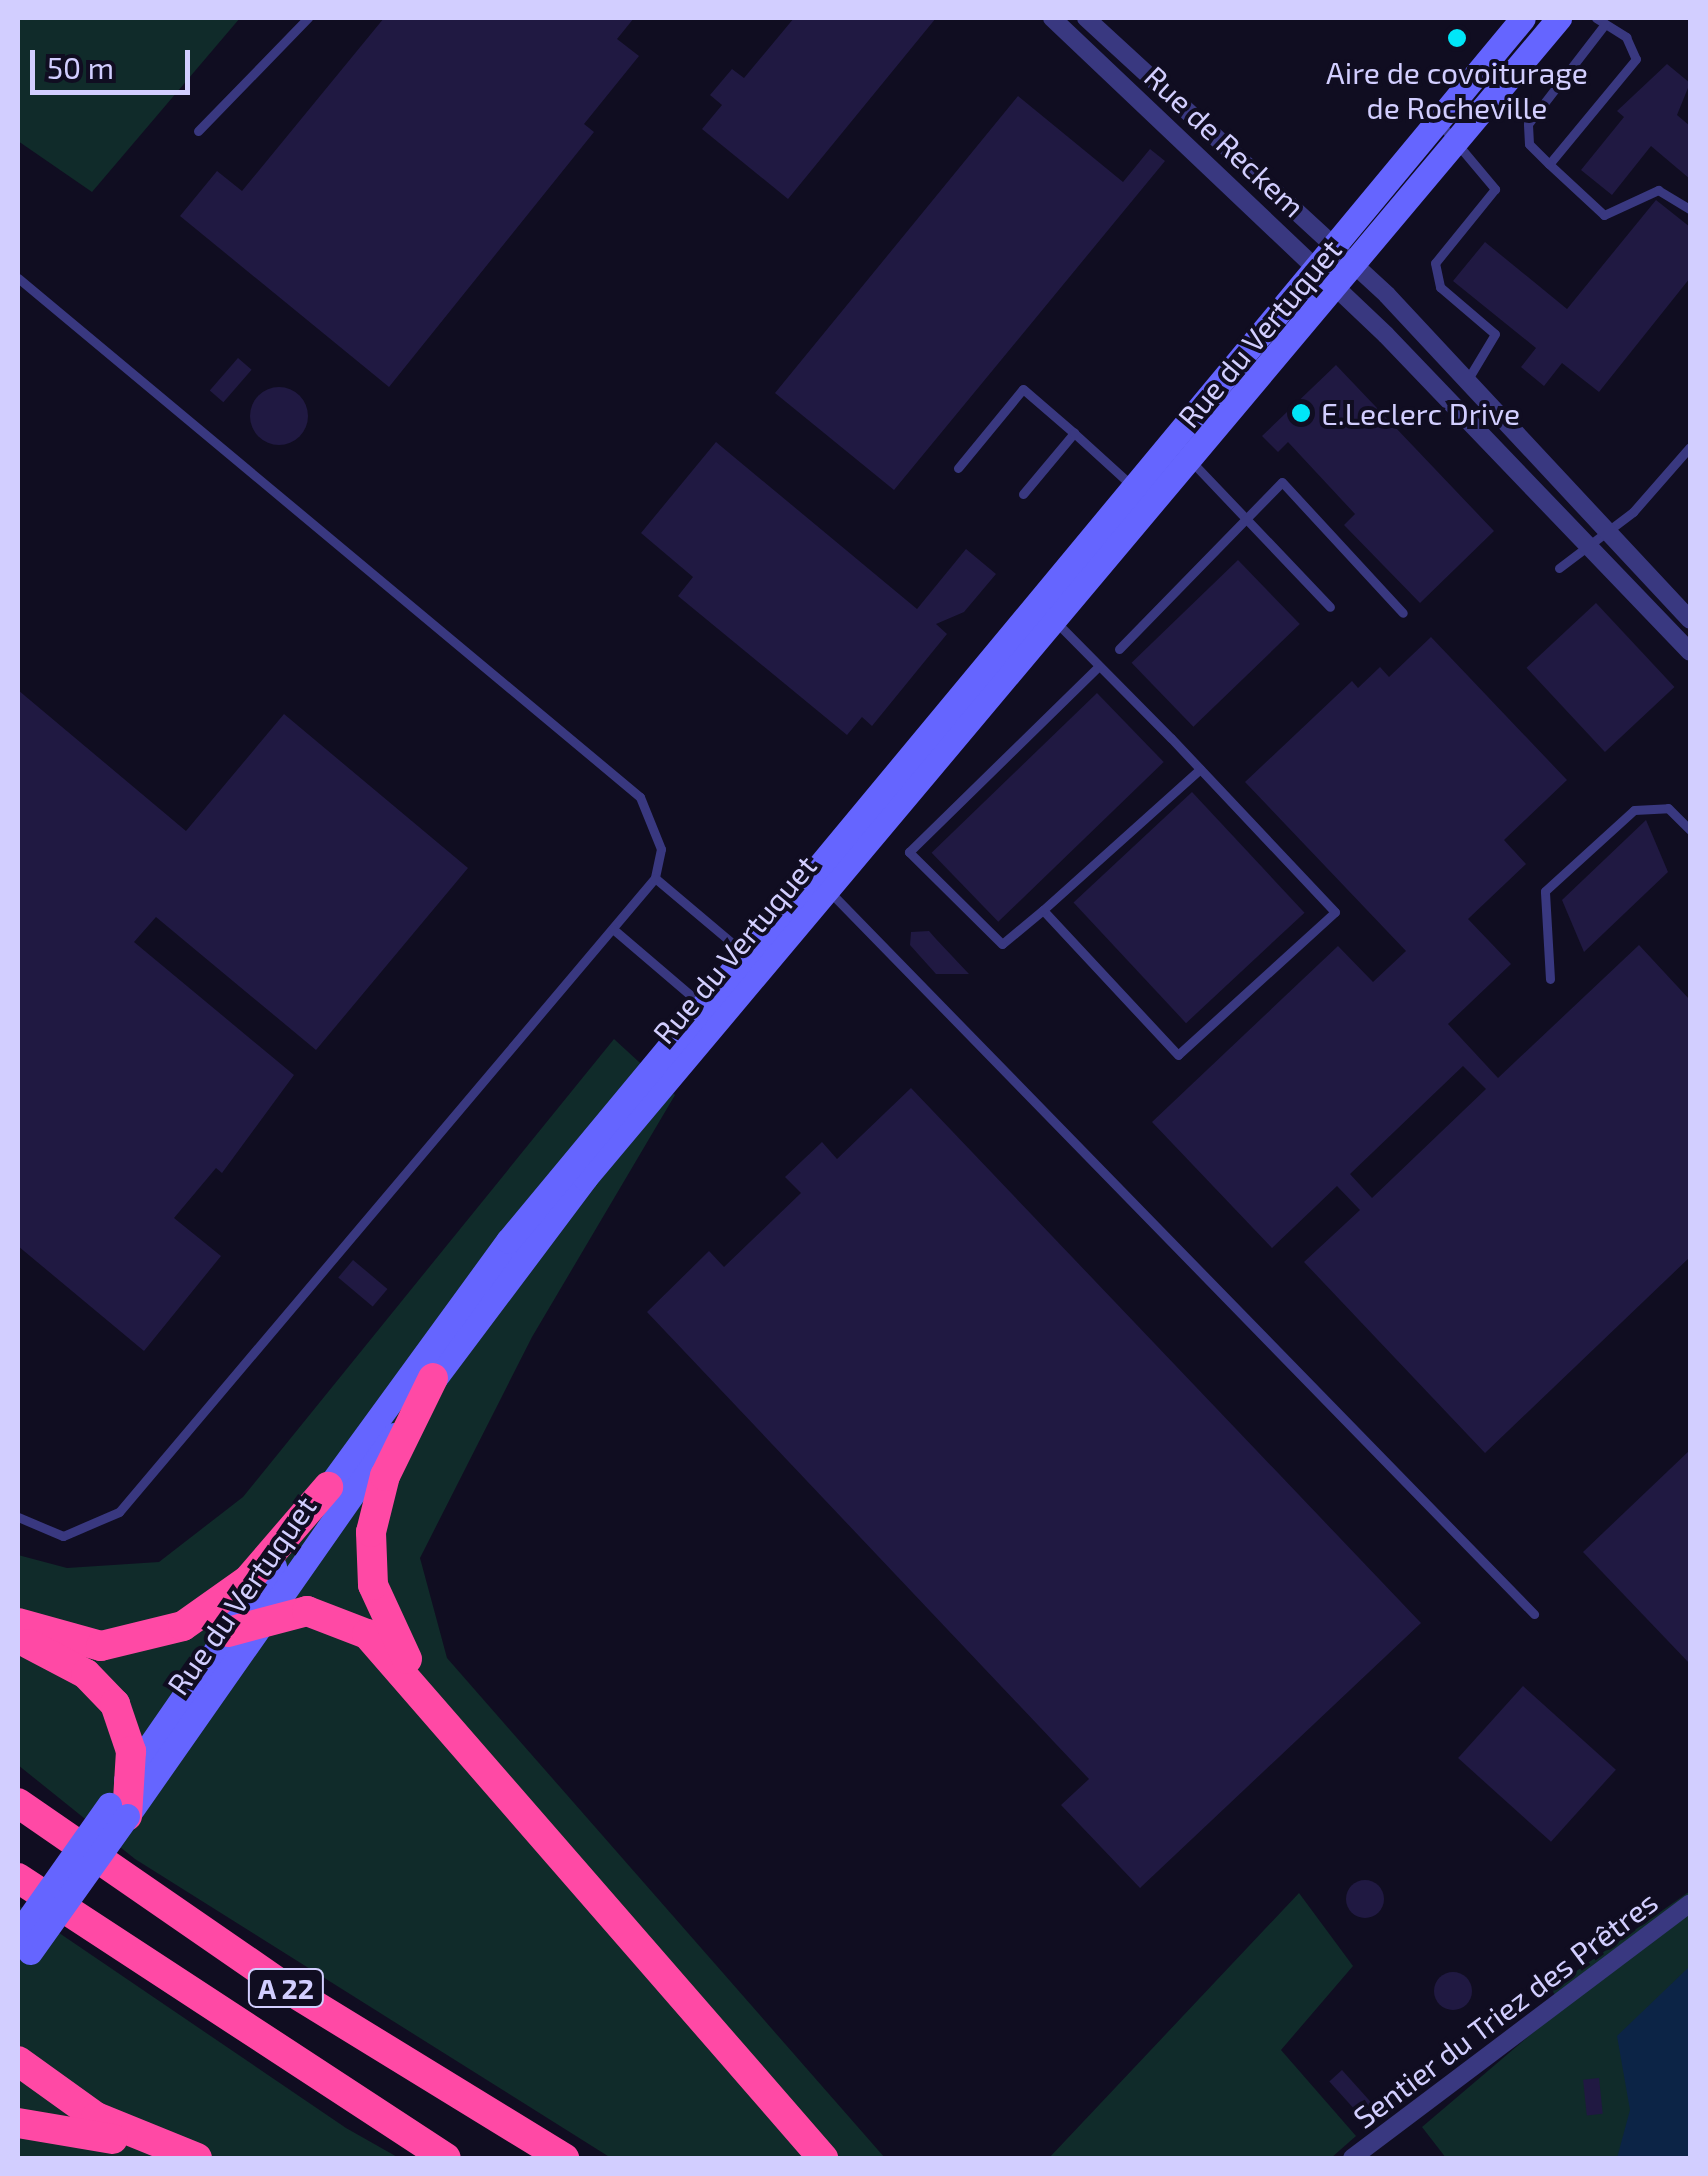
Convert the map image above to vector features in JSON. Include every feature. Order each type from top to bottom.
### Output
[{"type":"highway","points":[[433,1378],[385,1476],[370,1550],[386,1620],[441,1712]]},
{"type":"highway","points":[[18,1623],[101,1646],[183,1626],[248,1580],[328,1487]]},
{"type":"highway","points":[[228,1632],[264,1618],[307,1611],[348,1621],[441,1712],[705,2032],[823,2158]]},
{"type":"highway","points":[[18,1638],[108,1694],[133,1770],[118,1810]]},
{"type":"highway","name":"A 22","points":[[18,1803],[303,1998],[564,2158]]},
{"type":"highway","name":"A 22","points":[[18,1878],[446,2158]]},
{"type":"highway","points":[[18,2061],[96,2116],[197,2158]]},
{"type":"highway","points":[[18,2123],[187,2158]]},
{"type":"street","name":"Rue de Reckem","points":[[1052,18],[1313,263],[1690,652]]},
{"type":"street","name":"Rue de Reckem","points":[[1086,18],[1358,267],[1468,379],[1690,620]]},
{"type":"street","name":"Rue du Vertuquet","points":[[1045,613],[1168,439],[1523,18]]},
{"type":"street","name":"Rue du Vertuquet","points":[[133,1770],[328,1487],[508,1241],[711,1012],[1045,613],[1154,506],[1192,462],[1358,267],[1560,18]]},
{"type":"street","name":"Rue du Vertuquet","points":[[22,1952],[118,1810],[264,1618],[433,1378],[711,1012]]},
{"type":"street","name":"Sentier du Triez des Prêtres","points":[[1352,2158],[1690,1903]]},
{"type":"lane","points":[[198,131],[308,18]]},
{"type":"lane","points":[[1549,164],[1636,59],[1626,37],[1600,21],[1528,124],[1529,144],[1549,164],[1604,215],[1658,190],[1690,209]]},
{"type":"lane","points":[[1436,120],[1459,141],[1495,190],[1435,263],[1440,287],[1494,334],[1468,379]]},
{"type":"lane","points":[[18,278],[640,797],[659,836],[655,878],[119,1512],[74,1536],[18,1518]]},
{"type":"lane","points":[[958,468],[1023,389],[1154,506]]},
{"type":"lane","points":[[1023,494],[1074,432]]},
{"type":"lane","points":[[1168,439],[1330,607]]},
{"type":"lane","points":[[1558,568],[1584,544],[1611,532],[1690,447]]},
{"type":"lane","points":[[1118,649],[1282,482],[1403,613]]},
{"type":"lane","points":[[1043,910],[1178,1055],[1335,912],[1200,768],[1045,613]]},
{"type":"lane","points":[[1099,666],[909,852],[1002,944],[1200,768]]},
{"type":"lane","points":[[1550,979],[1545,890],[1629,812],[1662,806],[1690,830]]},
{"type":"lane","points":[[655,878],[754,961]]},
{"type":"lane","points":[[820,882],[1534,1614]]},
{"type":"lane","points":[[613,929],[711,1012]]},
{"type":"green space","points":[[18,18],[240,18],[92,192],[18,141]]},
{"type":"green space","points":[[614,1039],[675,1095],[532,1337],[420,1558],[447,1658],[885,2158],[611,2158],[135,1859],[18,1765],[18,1555],[67,1568],[159,1562],[243,1497]]},
{"type":"green space","points":[[1690,1891],[1690,2158],[1446,2158],[1422,2127],[1563,2007],[1551,1989]]},
{"type":"green space","points":[[1299,1893],[1353,1966],[1281,2050],[1356,2136],[1331,2158],[1049,2158]]},
{"type":"green space","points":[[18,1905],[346,2128],[399,2158],[18,2158]]},
{"type":"water","points":[[1689,1967],[1690,2158],[1617,2158],[1630,2110],[1617,2036]]},
{"type":"building","points":[[384,18],[634,18],[617,39],[639,56],[584,124],[594,132],[389,387],[180,216],[217,171],[242,191]]},
{"type":"building","points":[[794,18],[936,18],[788,199],[702,129],[722,105],[710,95],[732,69],[744,78]]},
{"type":"building","points":[[1667,64],[1690,83],[1677,115],[1690,126],[1690,179],[1651,146],[1612,195],[1581,170],[1624,117],[1617,111]]},
{"type":"building","points":[[1018,96],[1123,182],[1150,149],[1165,161],[894,490],[775,393]]},
{"type":"building","points":[[1656,200],[1690,227],[1690,278],[1599,392],[1562,363],[1544,386],[1521,367],[1536,348],[1453,281],[1485,242],[1567,309]]},
{"type":"building","points":[[238,358],[252,370],[223,402],[210,390]]},
{"type":"building","points":[[1336,365],[1494,531],[1420,603],[1344,525],[1355,514],[1288,442],[1278,452],[1262,436]]},
{"type":"building","points":[[279,387],[299,396],[308,416],[299,436],[279,445],[259,436],[250,416],[259,396]]},
{"type":"building","points":[[716,442],[917,609],[966,549],[996,574],[964,612],[936,624],[947,634],[872,726],[862,717],[847,735],[678,596],[693,577],[641,533]]},
{"type":"building","points":[[1238,560],[1300,624],[1193,727],[1132,663]]},
{"type":"building","points":[[1596,603],[1674,687],[1605,752],[1527,668]]},
{"type":"building","points":[[1431,637],[1567,780],[1504,840],[1526,864],[1468,919],[1511,964],[1448,1024],[1498,1078],[1639,945],[1690,1000],[1690,1257],[1485,1453],[1304,1262],[1360,1210],[1337,1186],[1272,1248],[1152,1122],[1338,946],[1373,982],[1406,951],[1245,782],[1352,681],[1358,688],[1380,667],[1389,677]],"holes":[[[1463,1066],[1486,1089],[1372,1198],[1350,1174]]]},
{"type":"building","points":[[18,690],[186,831],[284,714],[468,868],[316,1050],[156,917],[134,942],[294,1075],[222,1173],[216,1168],[174,1218],[221,1256],[144,1351],[18,1246]]},
{"type":"building","points":[[1097,693],[1164,762],[998,922],[932,853]]},
{"type":"building","points":[[1192,792],[1305,913],[1186,1023],[1074,902]]},
{"type":"building","points":[[1646,820],[1668,872],[1584,952],[1562,900]]},
{"type":"building","points":[[929,931],[969,974],[936,974],[910,945],[911,932]]},
{"type":"building","points":[[911,1088],[1421,1623],[1140,1888],[1061,1805],[1089,1779],[647,1312],[709,1251],[724,1267],[801,1193],[785,1177],[822,1142],[837,1159]]},
{"type":"building","points":[[353,1260],[387,1289],[373,1307],[338,1278]]},
{"type":"building","points":[[1690,1450],[1690,1664],[1583,1552]]},
{"type":"building","points":[[1523,1686],[1616,1770],[1551,1842],[1458,1758]]},
{"type":"building","points":[[1365,1880],[1379,1885],[1384,1899],[1379,1913],[1365,1918],[1351,1913],[1346,1899],[1351,1885]]},
{"type":"building","points":[[1453,1972],[1467,1977],[1472,1991],[1467,2005],[1453,2010],[1439,2005],[1434,1991],[1439,1977]]},
{"type":"building","points":[[1342,2070],[1373,2105],[1361,2116],[1329,2081]]},
{"type":"building","points":[[1599,2078],[1603,2114],[1587,2115],[1583,2080]]},
{"type":"place","name":"Aire de covoiturage de Rocheville","points":[[1457,38]]},
{"type":"place","name":"E.Leclerc Drive","points":[[1301,413]]}]
